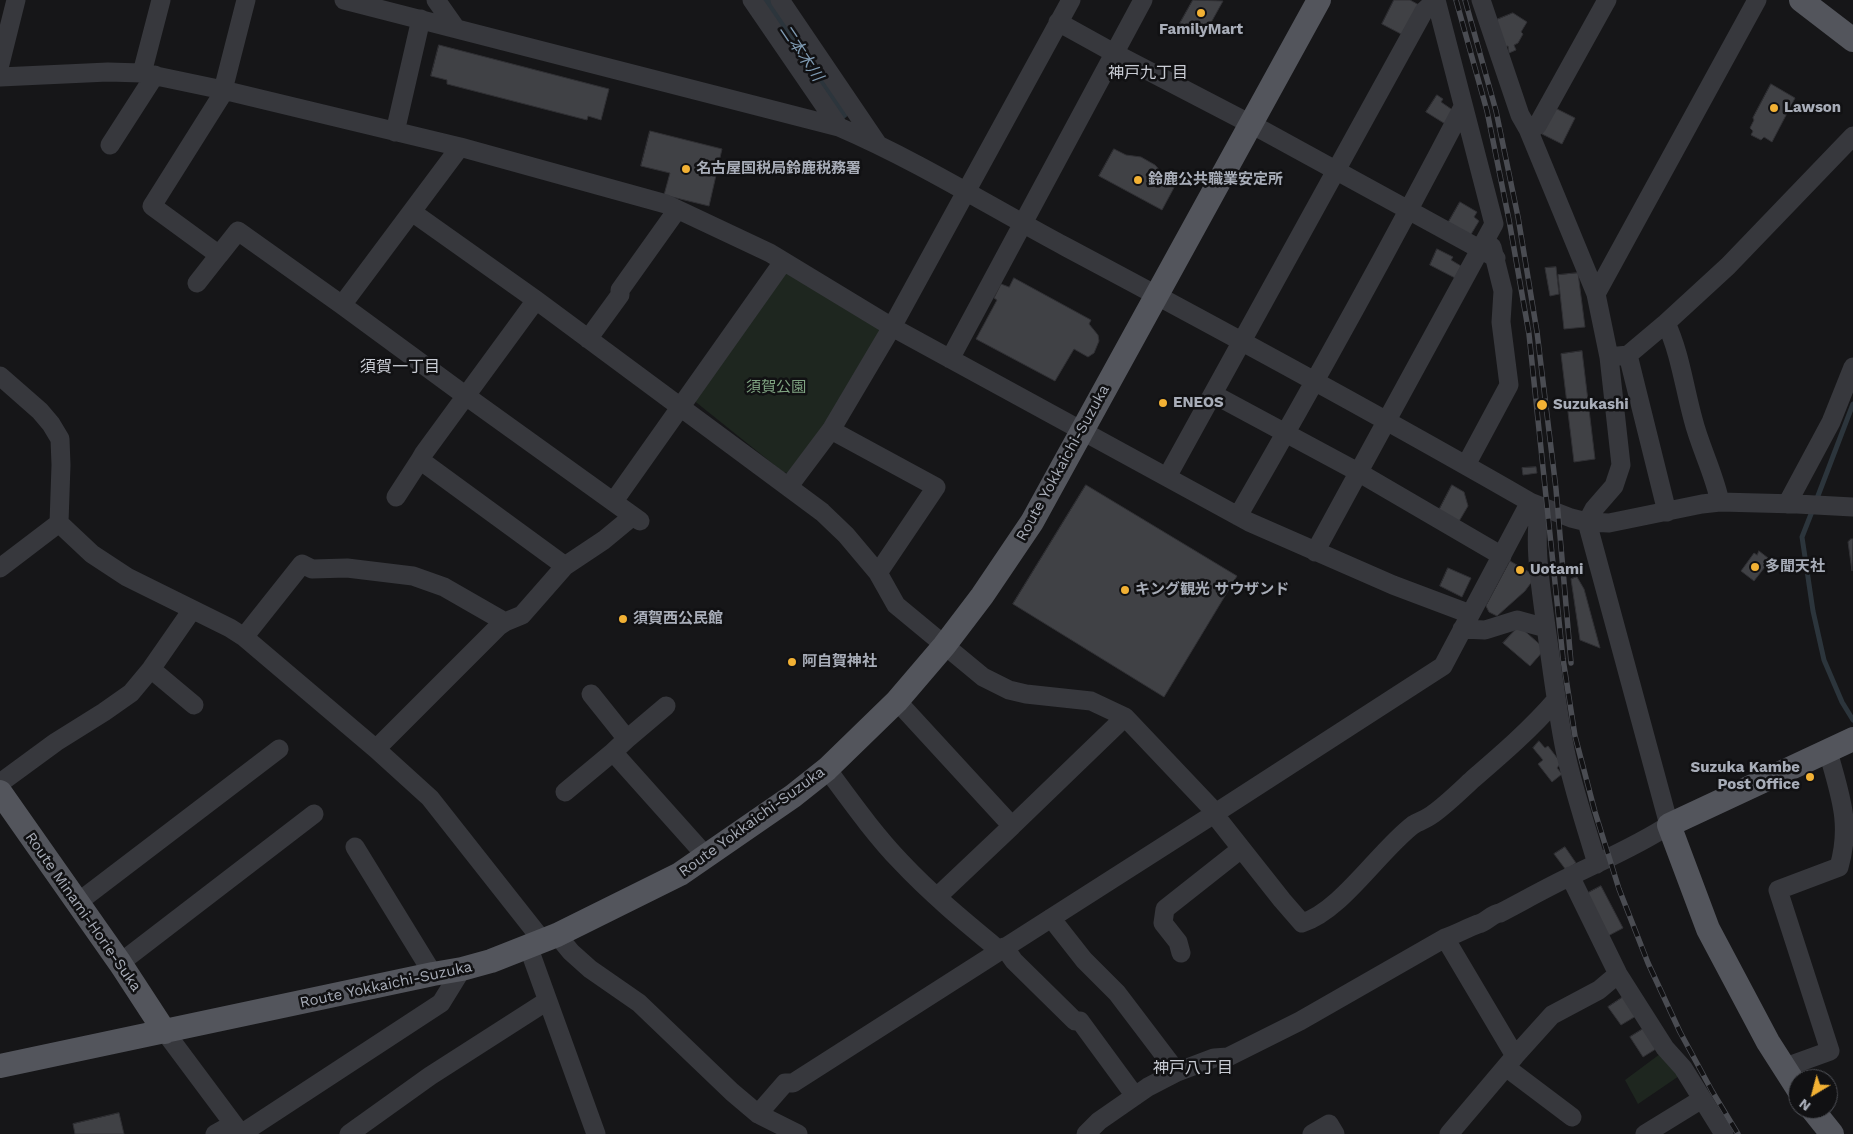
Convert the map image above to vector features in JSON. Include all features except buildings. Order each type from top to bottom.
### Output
[{"type":"main road","name":"Route Yokkaichi-Suzuka","points":[[0,1066],[462,969],[491,961],[542,940],[680,874],[793,796],[826,768],[897,701],[944,646],[982,596],[1032,522],[1050,493],[1156,295],[1319,0]]},
{"type":"main road","points":[[1802,0],[1853,40]]},
{"type":"main road","points":[[1788,1075],[1739,991],[1708,929],[1669,825],[1840,745]]},
{"type":"main road","name":"Route Minami-Horie-Suka","points":[[0,790],[120,963],[165,1032]]},
{"type":"main road","points":[[1820,1119],[1832,1134]]},
{"type":"street","points":[[0,64],[16,0]]},
{"type":"street","points":[[110,145],[149,74],[160,0]]},
{"type":"street","points":[[219,255],[152,206],[224,90],[246,0]]},
{"type":"street","points":[[344,0],[839,127],[877,143],[1242,341],[1535,504],[1587,522],[1609,523],[1720,502],[1853,507]]},
{"type":"street","points":[[436,0],[455,27]]},
{"type":"street","points":[[752,0],[839,127]]},
{"type":"street","points":[[780,0],[877,143]]},
{"type":"street","points":[[789,486],[832,430],[892,327],[1071,0]]},
{"type":"street","points":[[950,359],[1143,0]]},
{"type":"street","points":[[1315,552],[1385,421],[1488,248],[1494,224],[1436,0]]},
{"type":"street","points":[[1167,477],[1424,12],[1436,0]]},
{"type":"street","points":[[1481,0],[1520,115],[1528,129],[1596,294],[1618,356],[1667,512]]},
{"type":"street","points":[[1528,129],[1537,126],[1607,0]]},
{"type":"street","points":[[1596,294],[1757,0]]},
{"type":"street","points":[[395,132],[421,19]]},
{"type":"street","points":[[1058,22],[1250,123],[1409,210],[1488,248],[1503,291],[1501,322],[1509,385],[1466,464]]},
{"type":"street","points":[[0,77],[108,72],[149,74],[224,90],[460,147],[666,204],[770,253],[892,327],[1238,516],[1485,630],[1517,620],[1546,628]]},
{"type":"street","points":[[1238,516],[1409,210],[1463,107]]},
{"type":"street","points":[[1618,356],[1666,323],[1728,266],[1853,136]]},
{"type":"street","points":[[342,305],[460,147]]},
{"type":"street","points":[[588,339],[620,295],[620,290],[678,210]]},
{"type":"street","points":[[412,212],[536,300],[822,512],[846,534],[878,573],[896,605],[983,677],[995,685],[1026,694],[1091,701],[1125,717],[1215,813],[1241,849],[1302,923],[1312,920],[1325,911],[1414,824],[1432,816],[1510,747],[1556,700]]},
{"type":"street","points":[[196,283],[238,231],[637,519],[565,566],[522,615],[504,622],[376,749]]},
{"type":"street","points":[[614,501],[783,262]]},
{"type":"street","points":[[396,497],[424,452],[536,300]]},
{"type":"street","points":[[1666,323],[1675,342],[1693,420],[1716,483],[1720,502]]},
{"type":"street","points":[[1086,1134],[1099,1121],[1135,1096],[1177,1072],[1214,1058],[1228,1057],[1300,1021],[1445,938],[1462,933],[1493,914],[1500,913],[1597,864],[1652,836],[1669,825],[1587,522],[1594,509],[1614,486],[1621,465],[1618,356]]},
{"type":"street","points":[[1792,504],[1831,422],[1853,367]]},
{"type":"street","points":[[0,376],[40,410],[60,439],[59,523],[92,554],[127,577],[230,628],[244,637],[376,749],[430,798],[542,940],[571,952],[590,969],[639,1003],[732,1092],[758,1114],[798,1134]]},
{"type":"street","points":[[1213,394],[1358,472],[1502,556]]},
{"type":"street","points":[[832,430],[936,488],[878,573]]},
{"type":"street","points":[[420,460],[565,566]]},
{"type":"street","points":[[758,1114],[785,1083],[793,1082],[1443,666],[1502,556],[1535,504]]},
{"type":"street","points":[[1535,504],[1541,589],[1556,700],[1574,788],[1597,864]]},
{"type":"street","points":[[0,568],[59,523]]},
{"type":"street","points":[[244,637],[302,564],[312,569],[347,568],[413,576],[444,587],[504,622]]},
{"type":"street","points":[[0,790],[56,742],[131,693],[151,669],[192,610]]},
{"type":"street","points":[[151,669],[194,705]]},
{"type":"street","points":[[591,694],[627,739]]},
{"type":"street","points":[[897,701],[1012,826]]},
{"type":"street","points":[[566,792],[666,706]]},
{"type":"street","points":[[937,897],[1125,717]]},
{"type":"street","points":[[1783,1068],[1830,1051],[1778,890],[1839,867],[1844,849],[1845,817],[1840,745]]},
{"type":"street","points":[[77,903],[279,749]]},
{"type":"street","points":[[613,752],[706,856]]},
{"type":"street","points":[[826,768],[900,862],[937,897],[1001,949],[1075,1022],[1080,1021],[1135,1096]]},
{"type":"street","points":[[120,963],[314,814]]},
{"type":"street","points":[[355,847],[433,974]]},
{"type":"street","points":[[1181,953],[1178,942],[1163,923],[1165,910],[1241,849]]},
{"type":"street","points":[[1570,876],[1618,974],[1665,1048],[1683,1068],[1724,1134]]},
{"type":"street","points":[[1051,918],[1084,960],[1117,992],[1177,1072]]},
{"type":"street","points":[[1445,938],[1511,1062],[1572,1116]]},
{"type":"street","points":[[542,940],[547,1001],[596,1134]]},
{"type":"street","points":[[216,1134],[238,1130],[441,1002],[462,969]]},
{"type":"street","points":[[1449,1134],[1552,1015],[1599,990],[1618,974]]},
{"type":"street","points":[[349,1134],[430,1076],[547,1001]]},
{"type":"street","points":[[165,1032],[238,1130]]},
{"type":"street","points":[[1654,1132],[1702,1098]]},
{"type":"street","points":[[1312,1134],[1329,1124],[1335,1134]]},
{"type":"green space","name":"須賀公園","points":[[791,272],[877,325],[881,335],[834,412],[791,474],[783,472],[692,399],[784,274]]},
{"type":"green space","points":[[1664,1051],[1682,1074],[1638,1104],[1625,1080]]},
{"type":"waterway","name":"二本木川","points":[[765,0],[836,106]]},
{"type":"waterway","points":[[1816,501],[1853,404]]},
{"type":"waterway","points":[[1813,509],[1802,537],[1813,611],[1824,660],[1842,702],[1853,720]]},
{"type":"railway","points":[[1456,0],[1487,111],[1529,334],[1563,659],[1575,736],[1595,812],[1619,889],[1648,963],[1680,1032],[1738,1134]]},
{"type":"railway","points":[[1465,0],[1496,111],[1518,217],[1537,332],[1556,489],[1571,663]]},
{"type":"place","name":"FamilyMart","points":[[1201,13]]},
{"type":"place","name":"Lawson","points":[[1774,108]]},
{"type":"place","name":"名古屋国税局鈴鹿税務署","points":[[686,169]]},
{"type":"place","name":"鈴鹿公共職業安定所","points":[[1138,180]]},
{"type":"place","name":"ENEOS","points":[[1163,403]]},
{"type":"place","name":"Suzukashi","points":[[1542,405]]},
{"type":"place","name":"多聞天社","points":[[1755,567]]},
{"type":"place","name":"Uotami","points":[[1520,570]]},
{"type":"place","name":"キング観光 サウザンド","points":[[1125,590]]},
{"type":"place","name":"須賀西公民館","points":[[623,619]]},
{"type":"place","name":"阿自賀神社","points":[[792,662]]},
{"type":"place","name":"Suzuka Kambe Post Office","points":[[1810,777]]},
{"type":"district","name":"神戸九丁目","points":[[1148,73]]},
{"type":"district","name":"須賀一丁目","points":[[400,367]]},
{"type":"district","name":"神戸八丁目","points":[[1193,1068]]}]
